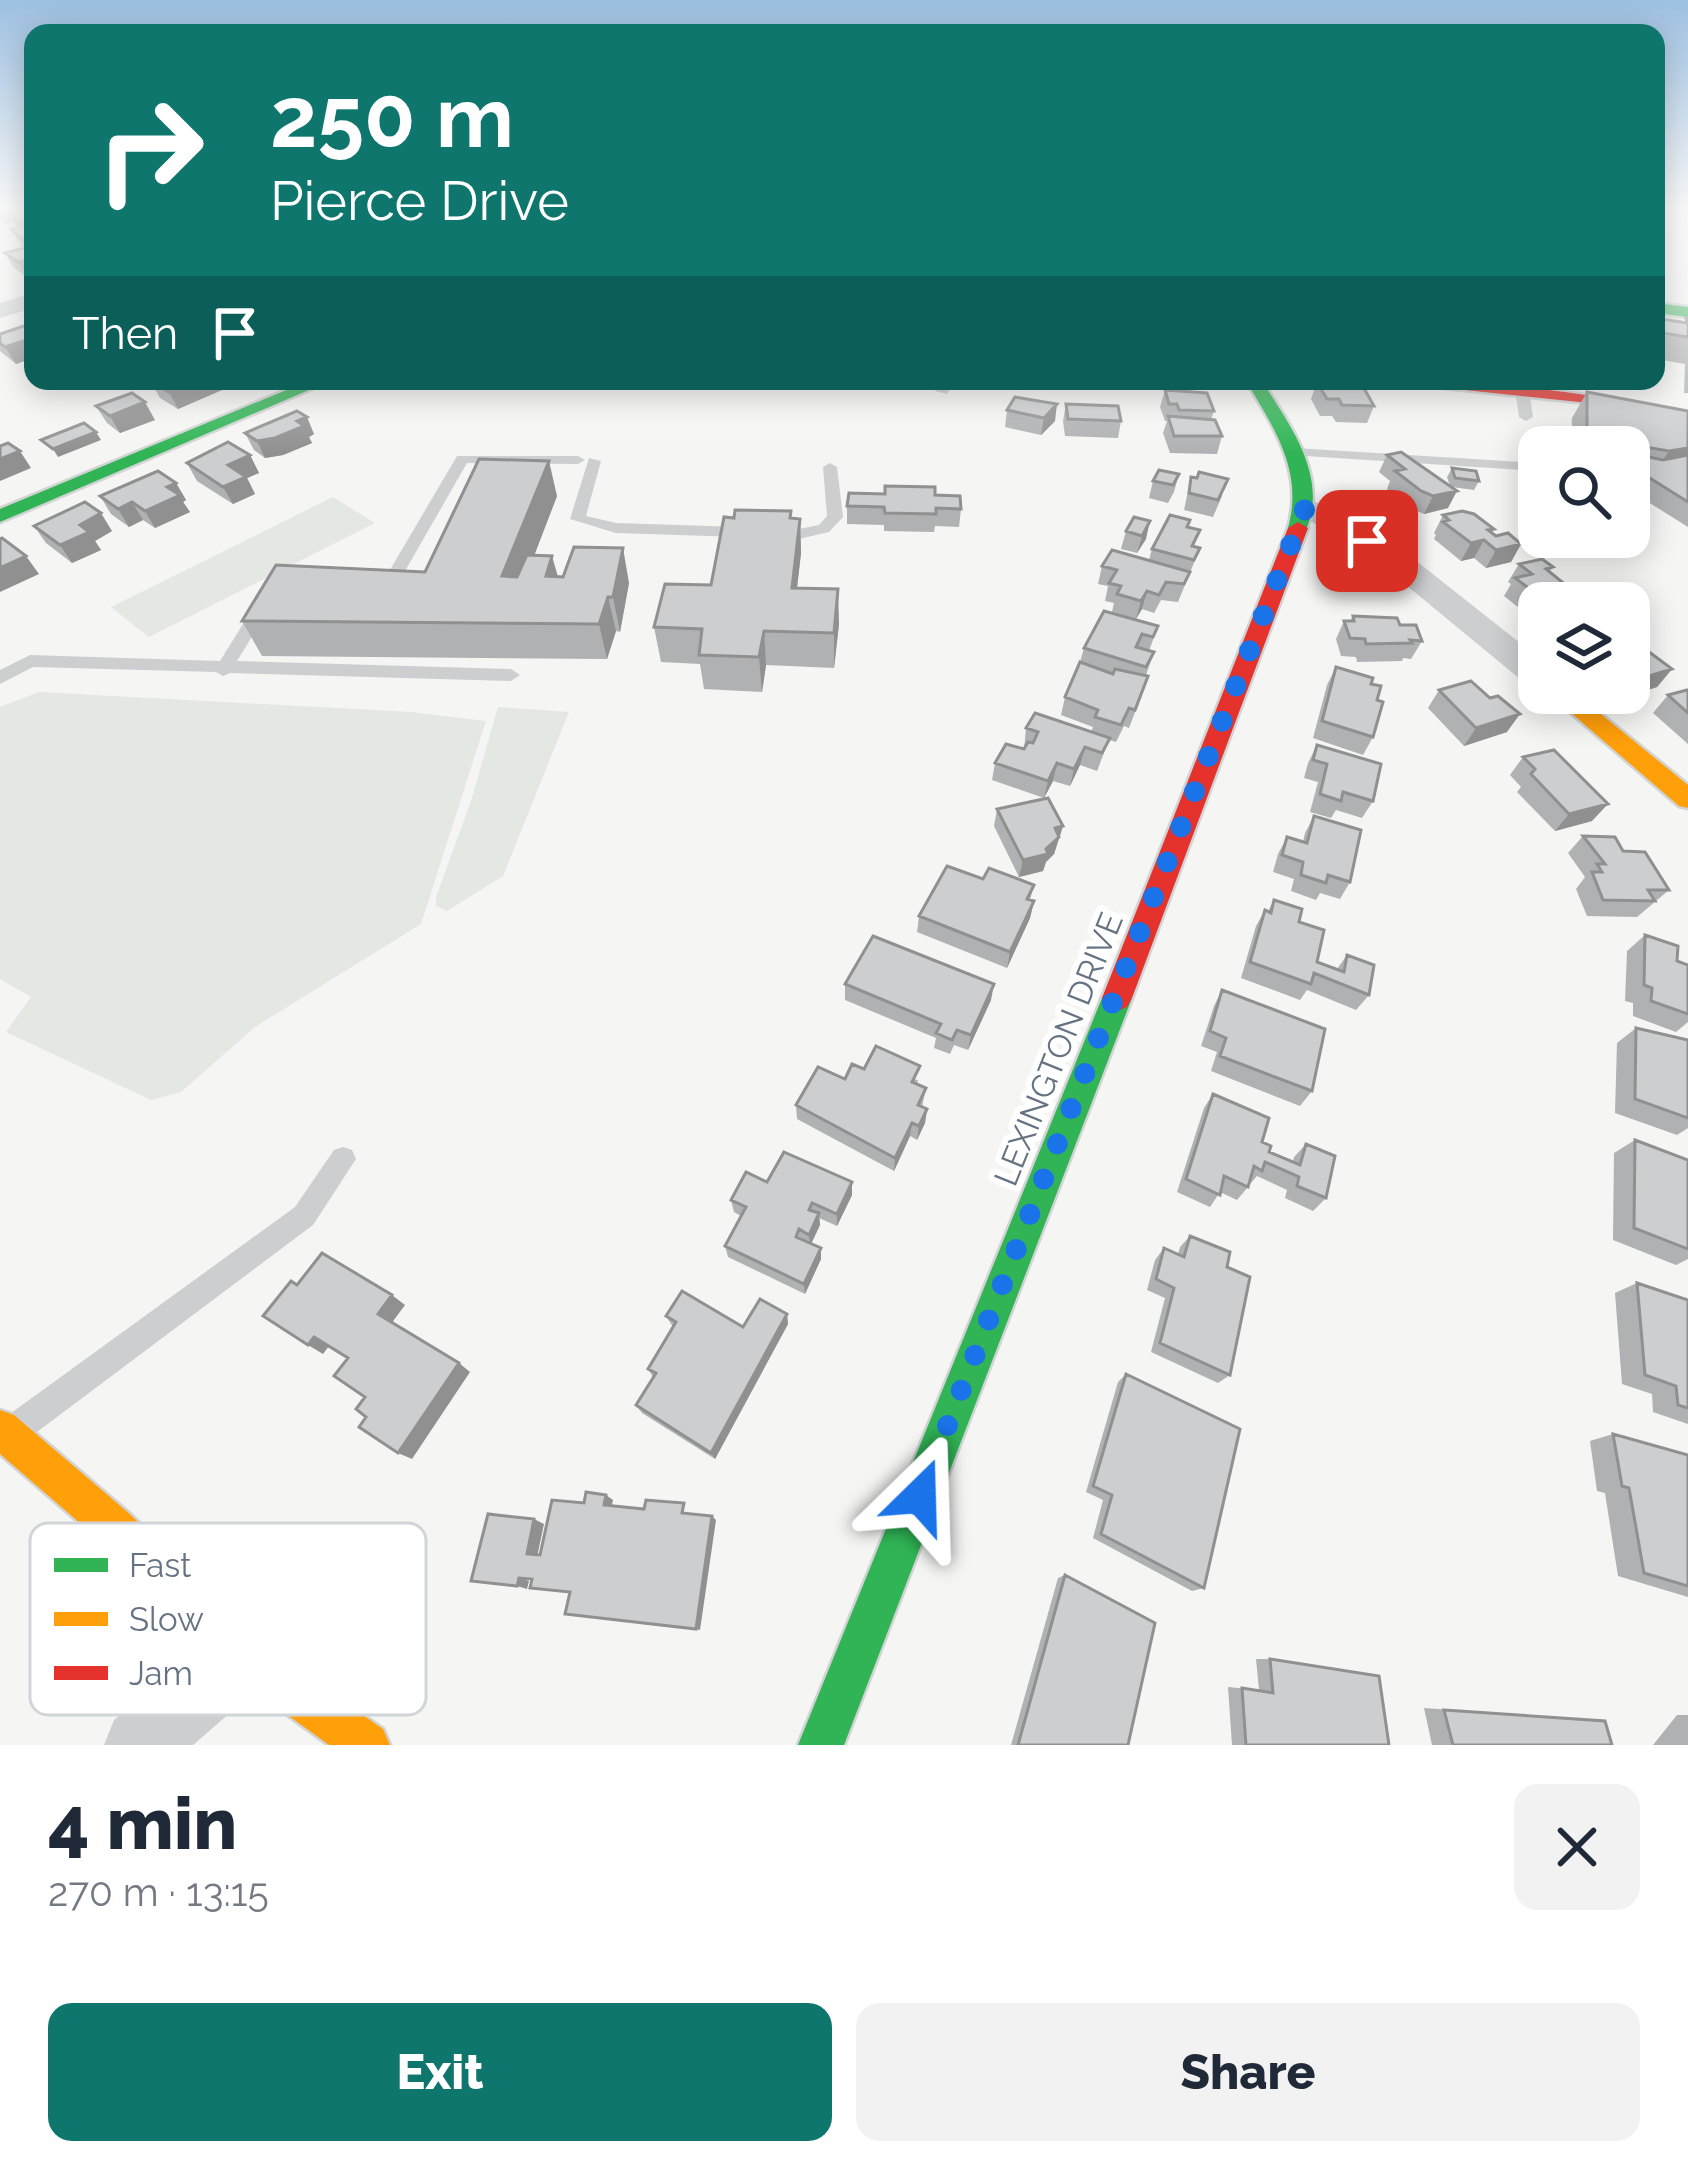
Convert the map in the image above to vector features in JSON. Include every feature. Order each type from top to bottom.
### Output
[{"type":"street","points":[[0,516],[301,390]]},
{"type":"street","points":[[1259,390],[1295,452],[1307,488],[1306,506],[1394,559],[1518,659]]},
{"type":"street","points":[[1467,390],[1524,403],[1688,418]]},
{"type":"street","name":"LEXINGTON DRIVE","points":[[821,1745],[1162,884],[1306,506]]},
{"type":"street","points":[[1585,714],[1688,799]]},
{"type":"street","points":[[4,1432],[110,1523]]},
{"type":"street","points":[[139,1745],[174,1715]]},
{"type":"street","points":[[325,1715],[367,1745]]},
{"type":"lane","points":[[1295,452],[1518,466]]},
{"type":"lane","points":[[362,592],[385,593],[462,459],[586,460],[578,519],[616,528],[799,534],[824,529],[835,517],[830,466]]},
{"type":"lane","points":[[223,670],[273,590]]},
{"type":"lane","points":[[0,678],[30,662],[511,675]]},
{"type":"lane","points":[[4,1432],[304,1216],[343,1159]]},
{"type":"shaded area","points":[[333,497],[375,523],[149,637],[111,607]]},
{"type":"shaded area","points":[[39,692],[411,712],[486,721],[421,924],[255,1027],[181,1092],[151,1100],[6,1032],[31,997],[0,979],[0,707]]},
{"type":"shaded area","points":[[498,707],[569,712],[503,876],[447,911],[436,906],[436,897]]},
{"type":"building","points":[[1688,318],[1688,337],[1665,333],[1665,319],[1687,323]]},
{"type":"building","points":[[24,326],[24,341],[5,347],[0,334]]},
{"type":"building","points":[[1165,390],[1207,393],[1214,411],[1179,410],[1177,404],[1169,404]]},
{"type":"building","points":[[1322,390],[1365,390],[1374,406],[1342,405],[1339,399],[1327,399]]},
{"type":"building","points":[[1587,392],[1688,411],[1688,448],[1650,448],[1650,426],[1587,426]]},
{"type":"building","points":[[132,393],[145,402],[110,416],[96,406]]},
{"type":"building","points":[[1015,397],[1057,404],[1044,418],[1007,410]]},
{"type":"building","points":[[1066,404],[1118,406],[1121,421],[1068,419]]},
{"type":"building","points":[[297,411],[307,417],[297,421],[304,426],[257,441],[245,433]]},
{"type":"building","points":[[1168,416],[1215,420],[1222,436],[1174,436]]},
{"type":"building","points":[[84,423],[96,432],[53,449],[41,440]]},
{"type":"building","points":[[228,442],[250,455],[228,465],[246,477],[223,487],[187,463]]},
{"type":"building","points":[[8,443],[20,451],[0,459],[0,446]]},
{"type":"building","points":[[1401,452],[1457,491],[1433,496],[1421,491],[1395,471],[1405,469],[1387,455]]},
{"type":"building","points":[[1688,455],[1688,502],[1650,478],[1650,457]]},
{"type":"building","points":[[479,459],[549,461],[502,576],[517,577],[527,555],[552,556],[546,576],[563,577],[574,547],[623,548],[613,597],[608,597],[599,624],[242,621],[276,565],[425,572]]},
{"type":"building","points":[[1452,468],[1476,471],[1479,481],[1455,478]]},
{"type":"building","points":[[1159,470],[1179,474],[1173,485],[1153,481]]},
{"type":"building","points":[[158,471],[176,483],[167,487],[180,495],[145,511],[132,502],[118,509],[100,496]]},
{"type":"building","points":[[1199,472],[1228,479],[1218,500],[1189,493],[1191,477],[1197,478]]},
{"type":"building","points":[[885,486],[935,487],[935,495],[960,496],[961,509],[936,508],[936,514],[885,513],[884,507],[847,506],[849,493],[885,494]]},
{"type":"building","points":[[85,502],[101,513],[80,525],[89,532],[60,545],[34,526]]},
{"type":"building","points":[[735,510],[791,511],[790,518],[800,519],[792,588],[838,589],[834,633],[764,631],[759,657],[699,655],[702,629],[654,627],[665,584],[711,585],[724,517],[734,518]]},
{"type":"building","points":[[1474,514],[1496,536],[1508,533],[1518,545],[1496,550],[1484,540],[1471,543],[1443,522],[1449,520],[1443,515]]},
{"type":"building","points":[[1170,515],[1190,520],[1187,527],[1200,530],[1192,546],[1200,548],[1194,560],[1152,549]]},
{"type":"building","points":[[1134,517],[1150,521],[1142,536],[1126,531]]},
{"type":"building","points":[[0,539],[26,556],[0,568]]},
{"type":"building","points":[[1112,550],[1190,572],[1184,584],[1166,582],[1159,595],[1147,591],[1141,601],[1117,594],[1121,586],[1109,583],[1117,570],[1102,566]]},
{"type":"building","points":[[1542,559],[1562,582],[1520,582],[1515,578],[1532,574],[1519,564]]},
{"type":"building","points":[[1104,611],[1158,626],[1153,637],[1142,634],[1136,647],[1154,652],[1146,667],[1084,648]]},
{"type":"building","points":[[1353,616],[1397,618],[1400,625],[1416,625],[1422,641],[1366,644],[1365,639],[1350,638],[1344,621],[1354,621]]},
{"type":"building","points":[[1650,653],[1672,669],[1650,676]]},
{"type":"building","points":[[1080,662],[1113,674],[1115,669],[1148,676],[1135,710],[1129,708],[1121,725],[1095,717],[1098,710],[1065,697]]},
{"type":"building","points":[[1336,667],[1373,678],[1371,684],[1381,686],[1377,700],[1383,702],[1373,737],[1322,721]]},
{"type":"building","points":[[1471,681],[1520,714],[1476,728],[1439,690]]},
{"type":"building","points":[[1688,691],[1688,713],[1668,695]]},
{"type":"building","points":[[1035,713],[1110,738],[1102,753],[1085,747],[1074,769],[1057,763],[1048,781],[995,763],[1006,744],[1024,749],[1028,742],[1033,743],[1038,732],[1026,728]]},
{"type":"building","points":[[1317,745],[1381,764],[1373,801],[1343,792],[1341,801],[1320,794],[1327,764],[1313,760]]},
{"type":"building","points":[[1554,750],[1608,804],[1569,814],[1531,774],[1535,769],[1523,757]]},
{"type":"building","points":[[1048,798],[1063,826],[1055,828],[1059,837],[1046,849],[1048,854],[1023,860],[997,809]]},
{"type":"building","points":[[1314,816],[1361,830],[1350,882],[1328,875],[1326,883],[1301,875],[1303,862],[1282,855],[1287,837],[1307,843]]},
{"type":"building","points":[[1583,836],[1615,837],[1623,851],[1645,852],[1669,890],[1648,890],[1655,901],[1603,900],[1592,872],[1602,872],[1597,864],[1605,864]]},
{"type":"building","points":[[947,866],[983,879],[989,868],[1034,885],[1027,899],[1034,901],[1010,952],[919,916]]},
{"type":"building","points":[[1274,900],[1302,909],[1299,922],[1324,930],[1317,962],[1344,972],[1347,955],[1374,965],[1369,995],[1314,973],[1311,984],[1250,962],[1265,910],[1271,913]]},
{"type":"building","points":[[1645,935],[1678,946],[1677,961],[1688,965],[1688,1014],[1651,1001],[1652,988],[1644,985]]},
{"type":"building","points":[[873,936],[994,984],[971,1035],[957,1030],[952,1040],[936,1033],[941,1024],[845,984]]},
{"type":"building","points":[[1222,990],[1325,1029],[1312,1091],[1220,1056],[1226,1038],[1210,1031]]},
{"type":"building","points":[[1636,1028],[1688,1040],[1688,1118],[1635,1099]]},
{"type":"building","points":[[876,1046],[920,1066],[912,1082],[926,1088],[918,1105],[927,1109],[919,1126],[912,1123],[895,1158],[796,1105],[818,1067],[845,1079],[852,1064],[864,1069]]},
{"type":"building","points":[[1213,1094],[1269,1118],[1262,1142],[1271,1146],[1269,1152],[1300,1165],[1306,1144],[1335,1156],[1326,1198],[1297,1186],[1299,1177],[1265,1162],[1262,1171],[1254,1166],[1248,1187],[1224,1176],[1220,1195],[1186,1179]]},
{"type":"building","points":[[1635,1140],[1688,1160],[1688,1249],[1634,1228]]},
{"type":"building","points":[[784,1152],[852,1182],[837,1214],[812,1203],[809,1210],[819,1213],[809,1235],[799,1229],[796,1237],[821,1248],[804,1284],[725,1246],[746,1207],[731,1200],[746,1172],[767,1182]]},
{"type":"building","points":[[1190,1236],[1230,1252],[1227,1267],[1250,1277],[1230,1375],[1160,1343],[1174,1288],[1156,1279],[1164,1248],[1184,1257]]},
{"type":"building","points":[[322,1253],[392,1295],[378,1314],[459,1363],[398,1453],[359,1427],[366,1417],[356,1409],[365,1397],[334,1376],[348,1358],[314,1337],[308,1345],[263,1316],[291,1281],[297,1285]]},
{"type":"building","points":[[1637,1283],[1688,1300],[1688,1408],[1678,1405],[1676,1386],[1645,1375]]},
{"type":"building","points":[[682,1291],[743,1327],[760,1299],[787,1314],[711,1453],[636,1405],[656,1373],[648,1369],[676,1322],[666,1316]]},
{"type":"building","points":[[1126,1374],[1240,1429],[1204,1588],[1101,1534],[1112,1495],[1093,1486]]},
{"type":"building","points":[[1613,1434],[1688,1455],[1688,1586],[1644,1573],[1629,1488],[1622,1486]]},
{"type":"building","points":[[586,1492],[606,1495],[604,1505],[644,1509],[646,1500],[684,1503],[682,1513],[712,1516],[696,1629],[565,1614],[570,1592],[530,1588],[532,1579],[519,1578],[517,1586],[471,1581],[488,1514],[534,1519],[527,1554],[540,1555],[552,1500],[584,1503]]},
{"type":"building","points":[[1065,1575],[1155,1623],[1128,1745],[1018,1745]]},
{"type":"building","points":[[1270,1659],[1379,1676],[1389,1745],[1246,1745],[1242,1688],[1273,1693]]},
{"type":"building","points":[[1444,1710],[1605,1721],[1612,1745],[1453,1745]]},
{"type":"traffic: fast","points":[[1665,309],[1688,312]]},
{"type":"traffic: fast","points":[[0,516],[301,390]]},
{"type":"traffic: fast","points":[[1259,390],[1300,470],[1304,489],[1298,528]]},
{"type":"traffic: fast","points":[[821,1745],[1117,998]]},
{"type":"traffic: slow","points":[[1585,714],[1688,799]]},
{"type":"traffic: slow","points":[[0,1429],[110,1523]]},
{"type":"traffic: slow","points":[[325,1715],[367,1745]]},
{"type":"traffic: jam","points":[[1512,390],[1688,418]]},
{"type":"traffic: jam","points":[[1117,998],[1298,528]]},
{"type":"route","points":[[920,1496],[1306,506],[1367,541]]}]
